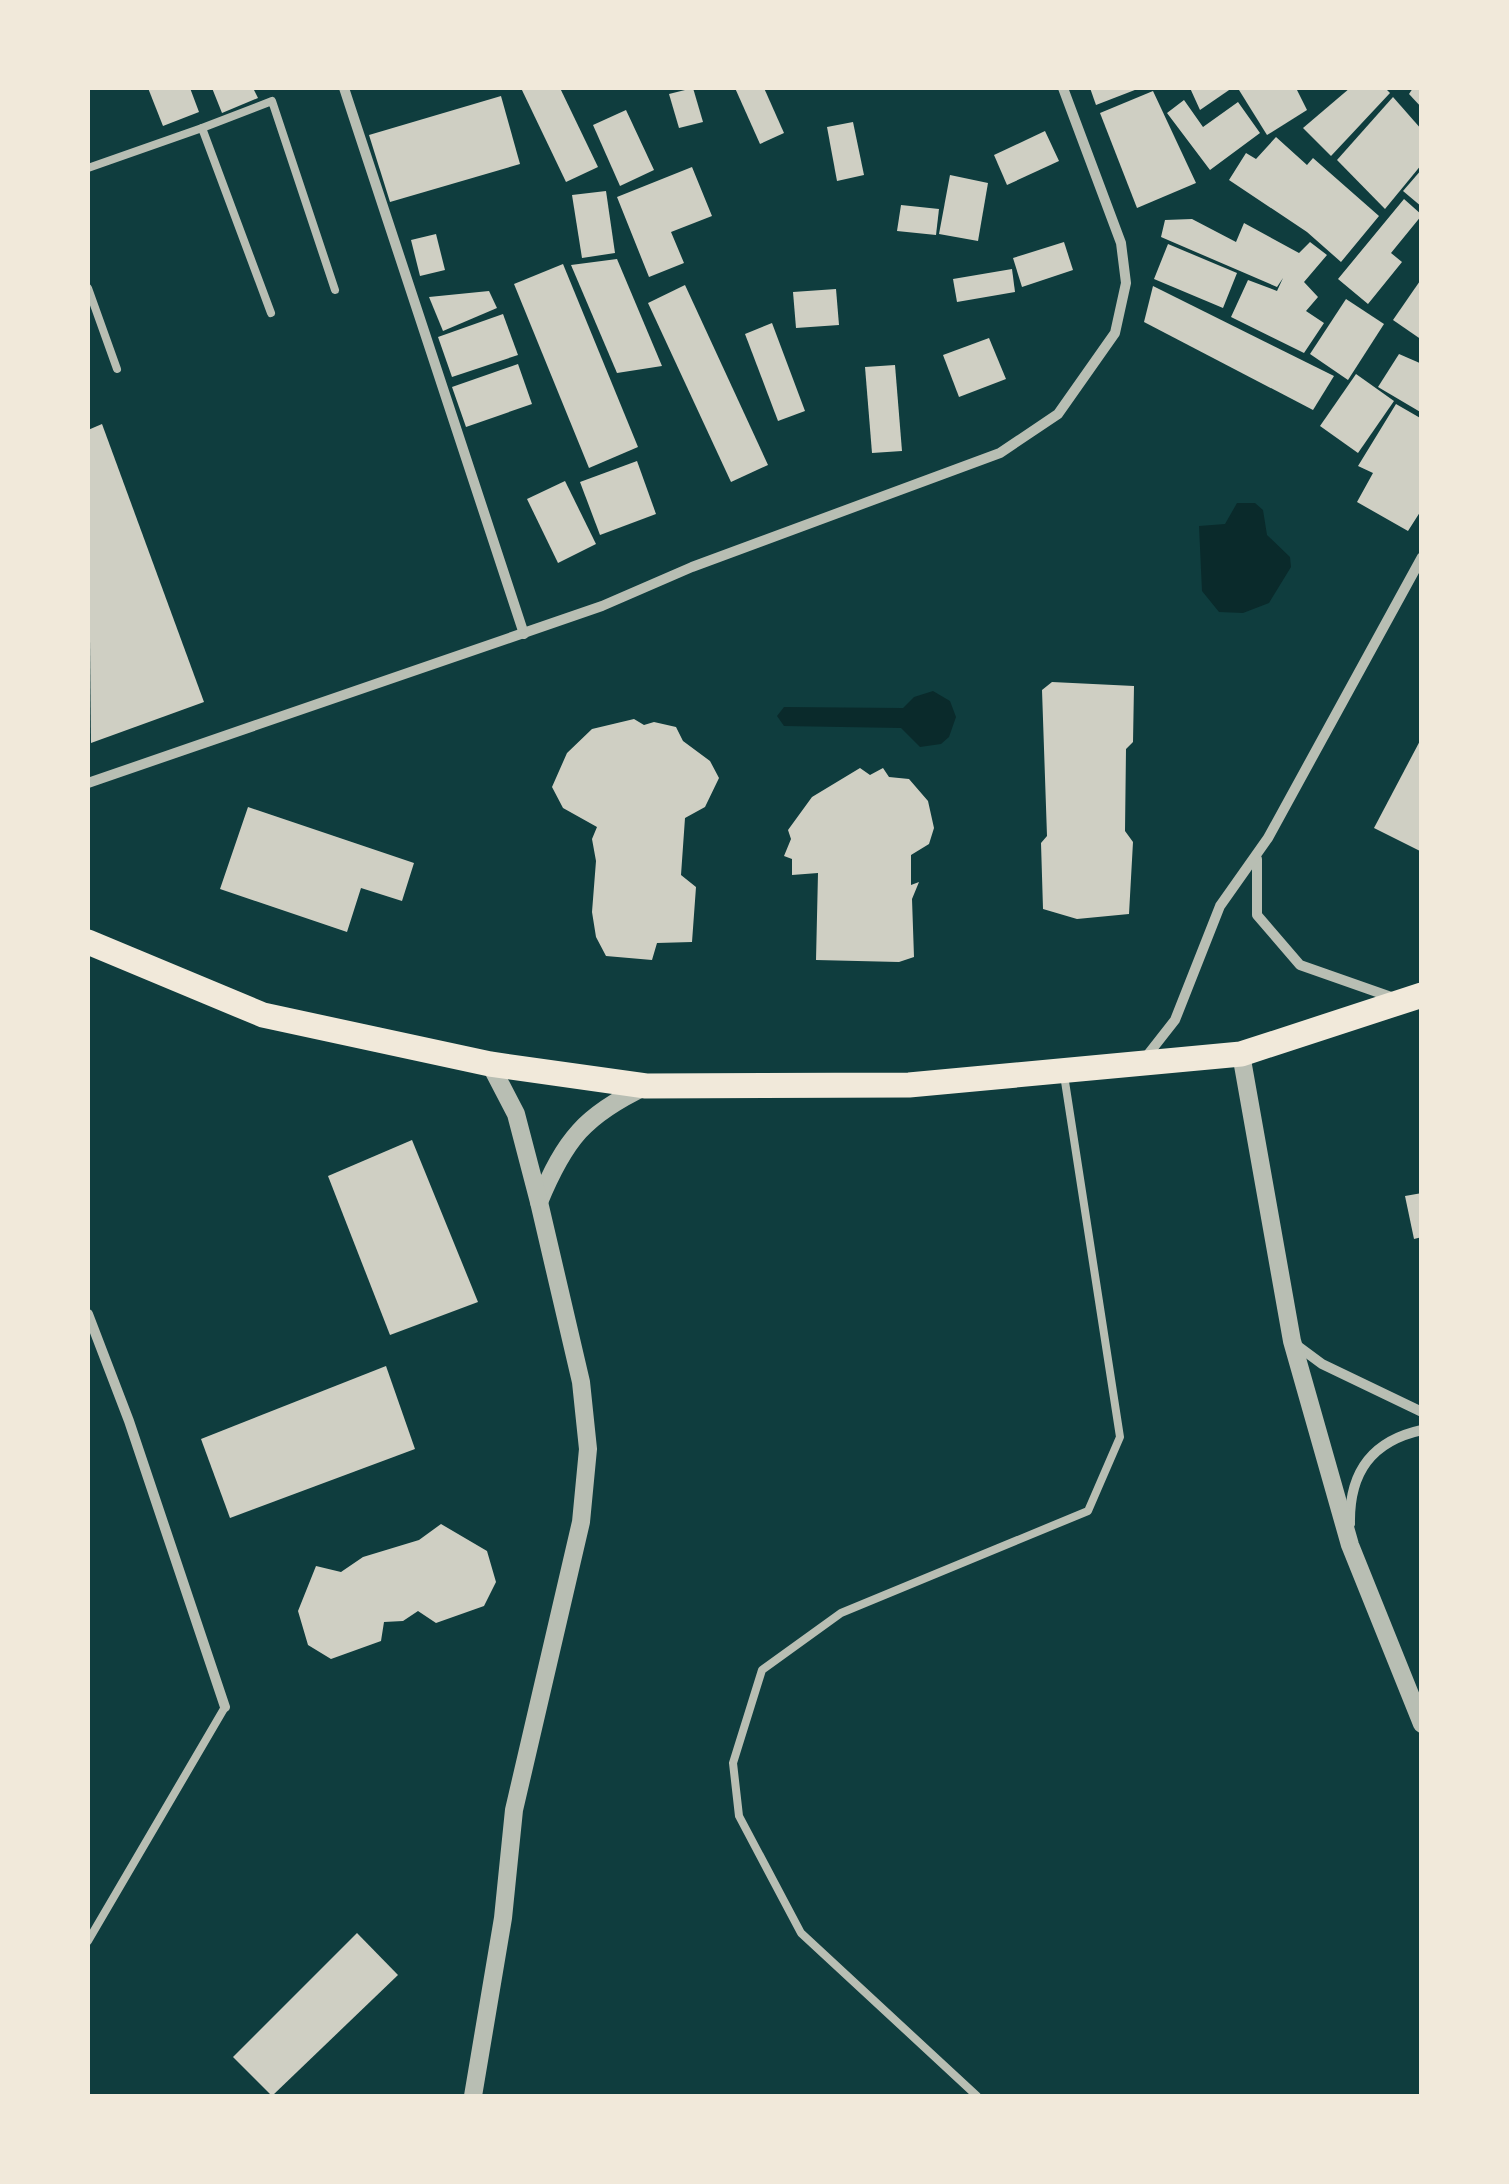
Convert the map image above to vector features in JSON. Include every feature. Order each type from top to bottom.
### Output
[{"type":"main road","points":[[88,942],[263,1014],[490,1064],[646,1086],[909,1085],[1241,1054],[1413,999]]},
{"type":"street","points":[[344,88],[524,634]]},
{"type":"street","points":[[88,783],[524,634],[1000,454],[1058,414],[1115,333],[1126,283],[1121,243],[1063,88]]},
{"type":"street","points":[[1141,1063],[1175,1020],[1220,906],[1268,838],[1422,556]]},
{"type":"street","points":[[1259,851],[1254,865],[1256,915],[1300,965],[1413,999]]},
{"type":"street","points":[[1241,1054],[1292,1341],[1350,1545],[1422,1724]]},
{"type":"street","points":[[473,2096],[502,1918],[514,1810],[580,1522],[588,1449],[581,1382],[539,1202],[516,1114],[490,1064]]},
{"type":"street","points":[[539,1202],[568,1140],[612,1102],[646,1086]]},
{"type":"street","points":[[88,1314],[129,1422],[225,1707]]},
{"type":"street","points":[[1292,1341],[1322,1364],[1422,1412]]},
{"type":"street","points":[[1350,1545],[1349,1498],[1354,1476],[1376,1449],[1397,1436],[1422,1430]]},
{"type":"lane","points":[[88,168],[272,101],[335,290]]},
{"type":"lane","points":[[202,128],[271,314]]},
{"type":"lane","points":[[88,288],[117,369]]},
{"type":"lane","points":[[977,2096],[801,1933],[740,1816],[733,1763],[762,1670],[841,1612],[1088,1510],[1120,1437],[1063,1070]]},
{"type":"lane","points":[[88,1941],[225,1707]]},
{"type":"water","points":[[1237,503],[1255,503],[1263,510],[1267,535],[1290,557],[1291,567],[1269,603],[1243,613],[1219,612],[1202,591],[1199,526],[1225,524]]},
{"type":"water","points":[[933,691],[950,701],[956,717],[949,737],[941,744],[920,747],[901,728],[784,726],[777,716],[784,707],[903,708],[914,697]]},
{"type":"building","points":[[148,88],[190,88],[199,112],[163,126]]},
{"type":"building","points":[[212,88],[253,88],[258,98],[222,113]]},
{"type":"building","points":[[521,88],[560,88],[598,167],[566,182]]},
{"type":"building","points":[[693,88],[703,122],[679,128],[669,94]]},
{"type":"building","points":[[735,88],[764,88],[784,133],[760,144]]},
{"type":"building","points":[[1090,88],[1140,88],[1096,105]]},
{"type":"building","points":[[1190,88],[1232,88],[1200,110]]},
{"type":"building","points":[[1296,88],[1307,110],[1267,135],[1239,90]]},
{"type":"building","points":[[1350,88],[1385,88],[1390,93],[1331,156],[1303,128]]},
{"type":"building","points":[[1413,88],[1422,88],[1422,108],[1409,94]]},
{"type":"building","points":[[1153,91],[1196,183],[1137,208],[1100,113]]},
{"type":"building","points":[[501,96],[520,164],[390,202],[369,135]]},
{"type":"building","points":[[1393,97],[1422,130],[1422,164],[1385,209],[1337,160]]},
{"type":"building","points":[[1184,100],[1203,127],[1238,102],[1260,133],[1210,170],[1167,113]]},
{"type":"building","points":[[626,110],[654,170],[620,186],[593,125]]},
{"type":"building","points":[[853,122],[864,175],[837,181],[827,127]]},
{"type":"building","points":[[1045,131],[1059,161],[1007,185],[994,155]]},
{"type":"building","points":[[1276,137],[1307,165],[1313,158],[1379,216],[1341,262],[1307,232],[1229,180],[1246,153],[1256,159]]},
{"type":"building","points":[[692,167],[712,216],[671,232],[684,263],[649,277],[617,197]]},
{"type":"building","points":[[1422,169],[1422,207],[1403,191]]},
{"type":"building","points":[[950,175],[988,183],[978,241],[939,234]]},
{"type":"building","points":[[606,191],[615,253],[582,258],[572,195]]},
{"type":"building","points":[[1404,199],[1422,215],[1391,253],[1402,262],[1368,304],[1338,279]]},
{"type":"building","points":[[901,205],[939,209],[936,235],[897,231]]},
{"type":"building","points":[[1192,219],[1236,242],[1244,223],[1299,253],[1310,242],[1327,255],[1304,282],[1318,297],[1306,311],[1324,323],[1304,353],[1231,317],[1248,280],[1277,291],[1283,278],[1277,287],[1161,237],[1165,220]]},
{"type":"building","points":[[436,234],[445,270],[420,276],[411,240]]},
{"type":"building","points":[[1064,242],[1073,270],[1022,287],[1013,258]]},
{"type":"building","points":[[1168,244],[1237,273],[1223,308],[1154,279]]},
{"type":"building","points":[[617,259],[662,366],[617,373],[571,265]]},
{"type":"building","points":[[563,264],[638,447],[589,468],[514,284]]},
{"type":"building","points":[[1012,269],[1015,292],[957,302],[953,279]]},
{"type":"building","points":[[1422,278],[1422,340],[1393,320]]},
{"type":"building","points":[[685,285],[768,465],[731,482],[648,303]]},
{"type":"building","points":[[1153,286],[1334,376],[1313,410],[1144,322]]},
{"type":"building","points":[[836,289],[839,325],[796,328],[793,292]]},
{"type":"building","points":[[489,291],[497,308],[443,331],[429,297]]},
{"type":"building","points":[[1346,299],[1384,324],[1348,380],[1310,354]]},
{"type":"building","points":[[503,314],[518,355],[452,377],[438,337]]},
{"type":"building","points":[[772,323],[805,411],[778,421],[745,334]]},
{"type":"building","points":[[989,338],[1006,379],[959,397],[943,355]]},
{"type":"building","points":[[1399,354],[1422,364],[1422,413],[1378,387]]},
{"type":"building","points":[[518,364],[532,404],[466,427],[452,387]]},
{"type":"building","points":[[895,365],[902,451],[872,453],[865,367]]},
{"type":"building","points":[[1356,374],[1394,401],[1358,453],[1320,426]]},
{"type":"building","points":[[1396,404],[1422,419],[1422,509],[1408,531],[1357,502],[1373,473],[1358,466]]},
{"type":"building","points":[[102,424],[204,702],[91,743],[88,430]]},
{"type":"building","points":[[637,461],[656,514],[600,535],[580,482]]},
{"type":"building","points":[[565,481],[596,544],[558,563],[527,499]]},
{"type":"building","points":[[1052,682],[1134,686],[1133,742],[1126,749],[1125,831],[1133,842],[1129,914],[1077,919],[1043,909],[1041,843],[1047,836],[1042,690]]},
{"type":"building","points":[[634,719],[644,725],[654,722],[676,727],[683,741],[710,761],[719,778],[705,807],[685,818],[681,875],[696,887],[692,942],[657,943],[652,960],[606,956],[596,937],[592,912],[596,861],[592,839],[597,827],[563,808],[552,787],[567,753],[592,729]]},
{"type":"building","points":[[1422,737],[1422,852],[1374,828]]},
{"type":"building","points":[[860,768],[870,775],[883,768],[889,777],[909,779],[928,801],[934,828],[929,844],[911,855],[911,885],[919,882],[912,899],[914,957],[899,962],[816,960],[818,873],[792,875],[792,859],[784,856],[791,839],[788,830],[812,797]]},
{"type":"building","points":[[248,807],[414,863],[402,901],[361,888],[347,932],[220,889]]},
{"type":"building","points":[[412,1140],[478,1302],[390,1335],[328,1176]]},
{"type":"building","points":[[1422,1193],[1422,1237],[1414,1239],[1405,1196]]},
{"type":"building","points":[[386,1366],[415,1449],[230,1518],[201,1439]]},
{"type":"building","points":[[441,1524],[487,1551],[496,1582],[484,1606],[436,1623],[418,1611],[403,1621],[384,1622],[381,1641],[331,1659],[308,1645],[298,1611],[316,1566],[341,1572],[363,1557],[419,1540]]},
{"type":"building","points":[[357,1933],[398,1975],[272,2096],[233,2057]]}]
